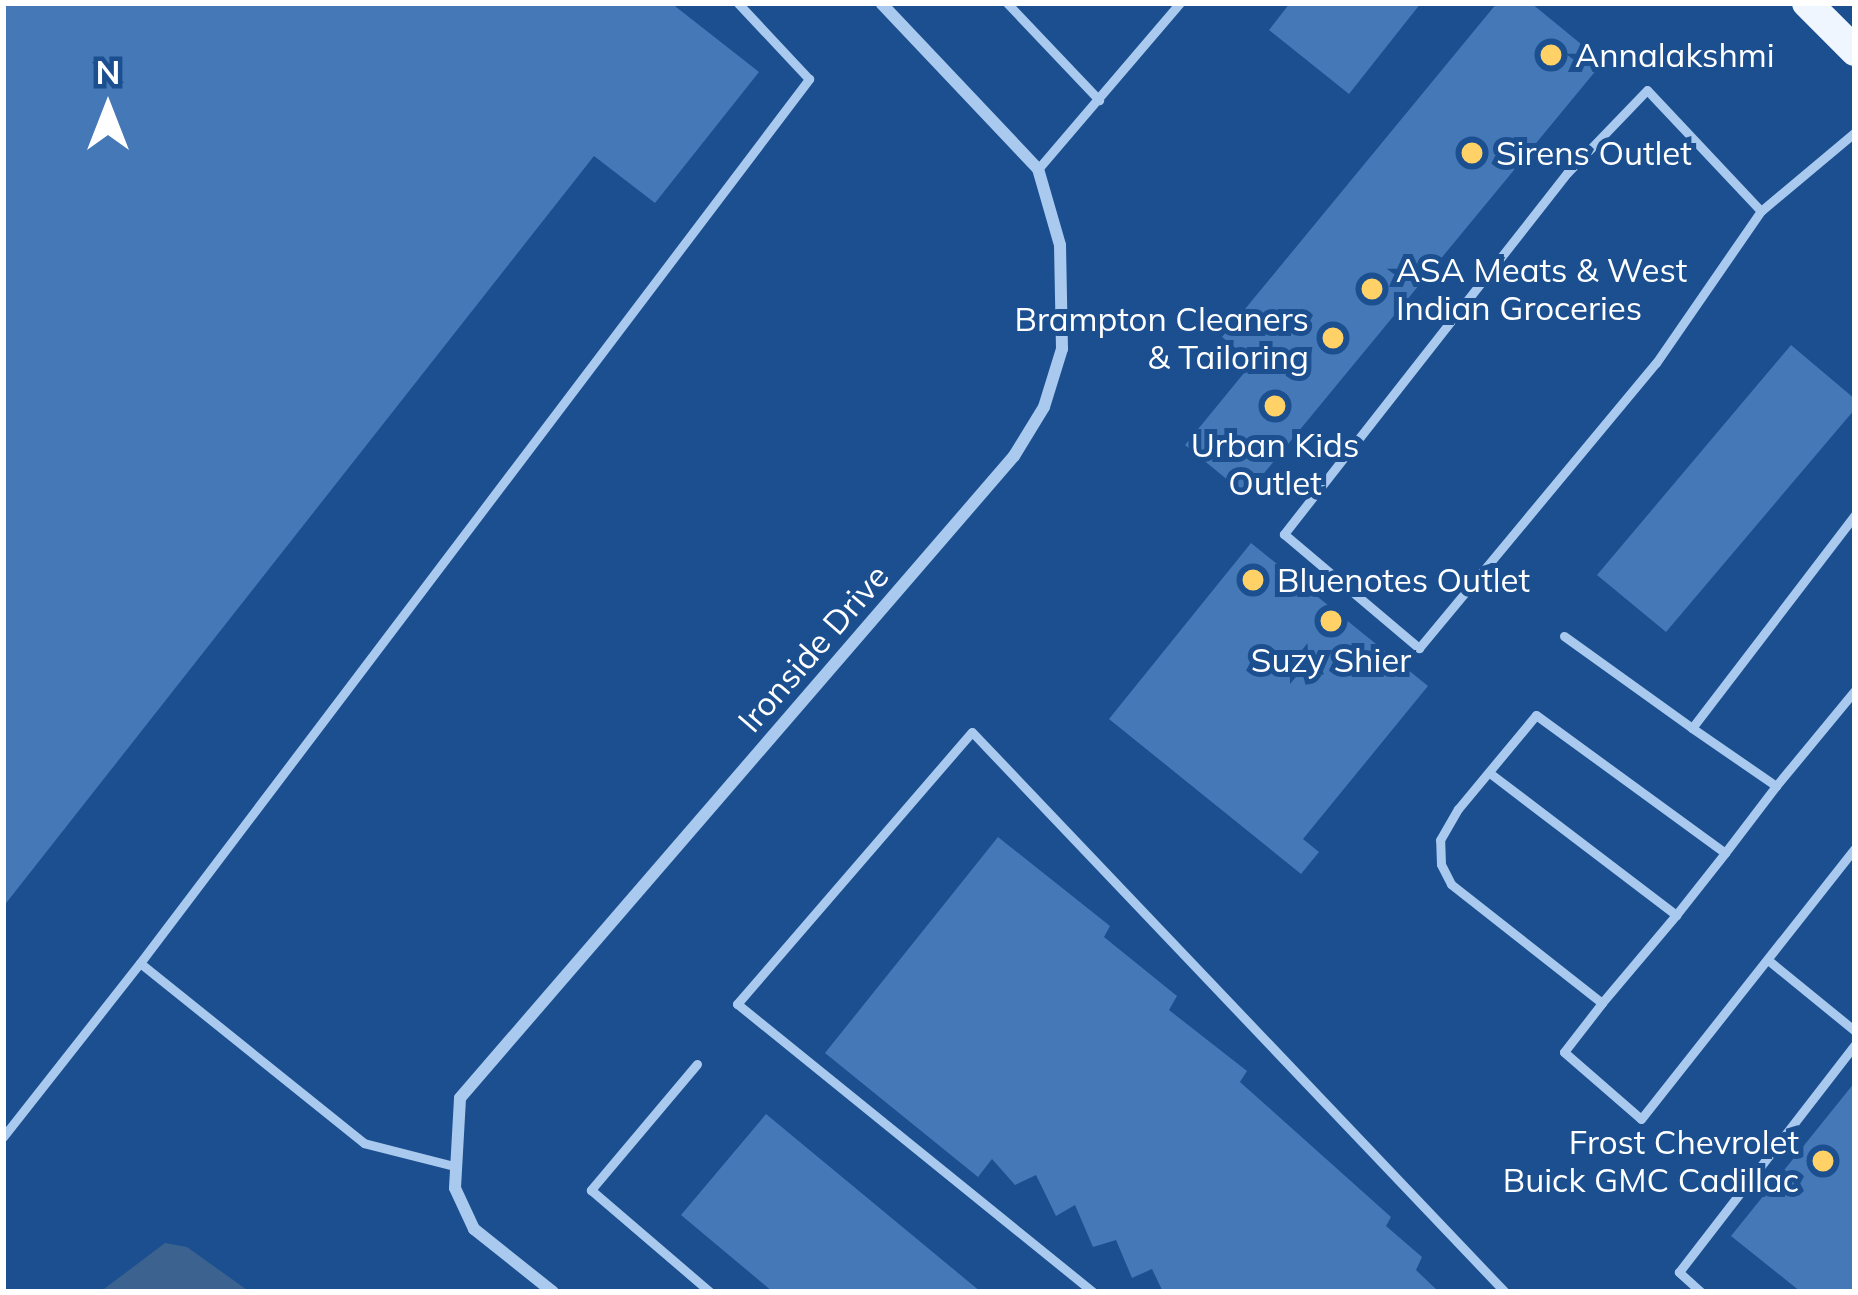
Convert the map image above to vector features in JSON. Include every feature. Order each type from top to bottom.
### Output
[{"type":"main road","points":[[1807,3],[1855,51]]},
{"type":"street","points":[[881,3],[1038,169]]},
{"type":"street","name":"Ironside Drive","points":[[553,1292],[474,1229],[454,1166],[460,1098],[1014,456],[1044,407],[1062,349],[1066,296],[1038,169]]},
{"type":"lane","points":[[3,1137],[809,79],[738,3]]},
{"type":"lane","points":[[1006,3],[1099,100]]},
{"type":"lane","points":[[1038,169],[1180,3]]},
{"type":"lane","points":[[1761,211],[1647,90],[1567,173],[1284,534],[1419,648],[1706,297],[1761,211],[1855,132]]},
{"type":"lane","points":[[1692,728],[1855,515]]},
{"type":"lane","points":[[1564,635],[1776,786]]},
{"type":"lane","points":[[1855,690],[1564,1052],[1641,1119],[1855,848]]},
{"type":"lane","points":[[1602,1003],[1450,884],[1440,840],[1536,715],[1725,854]]},
{"type":"lane","points":[[1093,1292],[737,1004],[972,731],[1505,1292]]},
{"type":"lane","points":[[1491,774],[1676,915]]},
{"type":"lane","points":[[1768,960],[1855,1030]]},
{"type":"lane","points":[[140,963],[364,1143],[454,1166]]},
{"type":"lane","points":[[1701,1292],[1679,1273],[1855,1044]]},
{"type":"lane","points":[[697,1064],[591,1190],[710,1292]]},
{"type":"water","points":[[165,1243],[187,1247],[250,1292],[100,1292]]},
{"type":"building","points":[[3,3],[671,3],[759,72],[655,203],[594,156],[3,907]]},
{"type":"building","points":[[1290,3],[1421,3],[1349,94],[1269,30]]},
{"type":"building","points":[[1497,3],[1531,3],[1603,62],[1246,495],[1185,445],[1253,362],[1222,337]]},
{"type":"building","points":[[1791,345],[1855,399],[1855,409],[1666,632],[1597,575]]},
{"type":"building","points":[[1251,543],[1428,686],[1303,839],[1319,852],[1301,874],[1109,719]]},
{"type":"building","points":[[998,837],[1110,926],[1104,937],[1177,996],[1169,1010],[1247,1071],[1240,1082],[1391,1217],[1386,1226],[1422,1257],[1416,1270],[1439,1292],[1163,1292],[1152,1269],[1132,1278],[1116,1240],[1093,1247],[1075,1205],[1056,1216],[1036,1175],[1015,1185],[992,1159],[978,1177],[825,1053]]},
{"type":"building","name":"Frost Chevrolet Buick GMC Cadillac","points":[[1855,1082],[1855,1292],[1801,1292],[1731,1236]]},
{"type":"building","points":[[766,1114],[981,1292],[773,1292],[681,1215]]},
{"type":"place","name":"Annalakshmi","points":[[1551,55]]},
{"type":"place","name":"Sirens Outlet","points":[[1472,153]]},
{"type":"place","name":"ASA Meats & West Indian Groceries","points":[[1372,289]]},
{"type":"place","name":"Brampton Cleaners & Tailoring","points":[[1333,338]]},
{"type":"place","name":"Urban Kids Outlet","points":[[1275,406]]},
{"type":"place","name":"Bluenotes Outlet","points":[[1253,580]]},
{"type":"place","name":"Suzy Shier","points":[[1331,621]]},
{"type":"place","name":"Frost Chevrolet Buick GMC Cadillac","points":[[1823,1161]]}]
